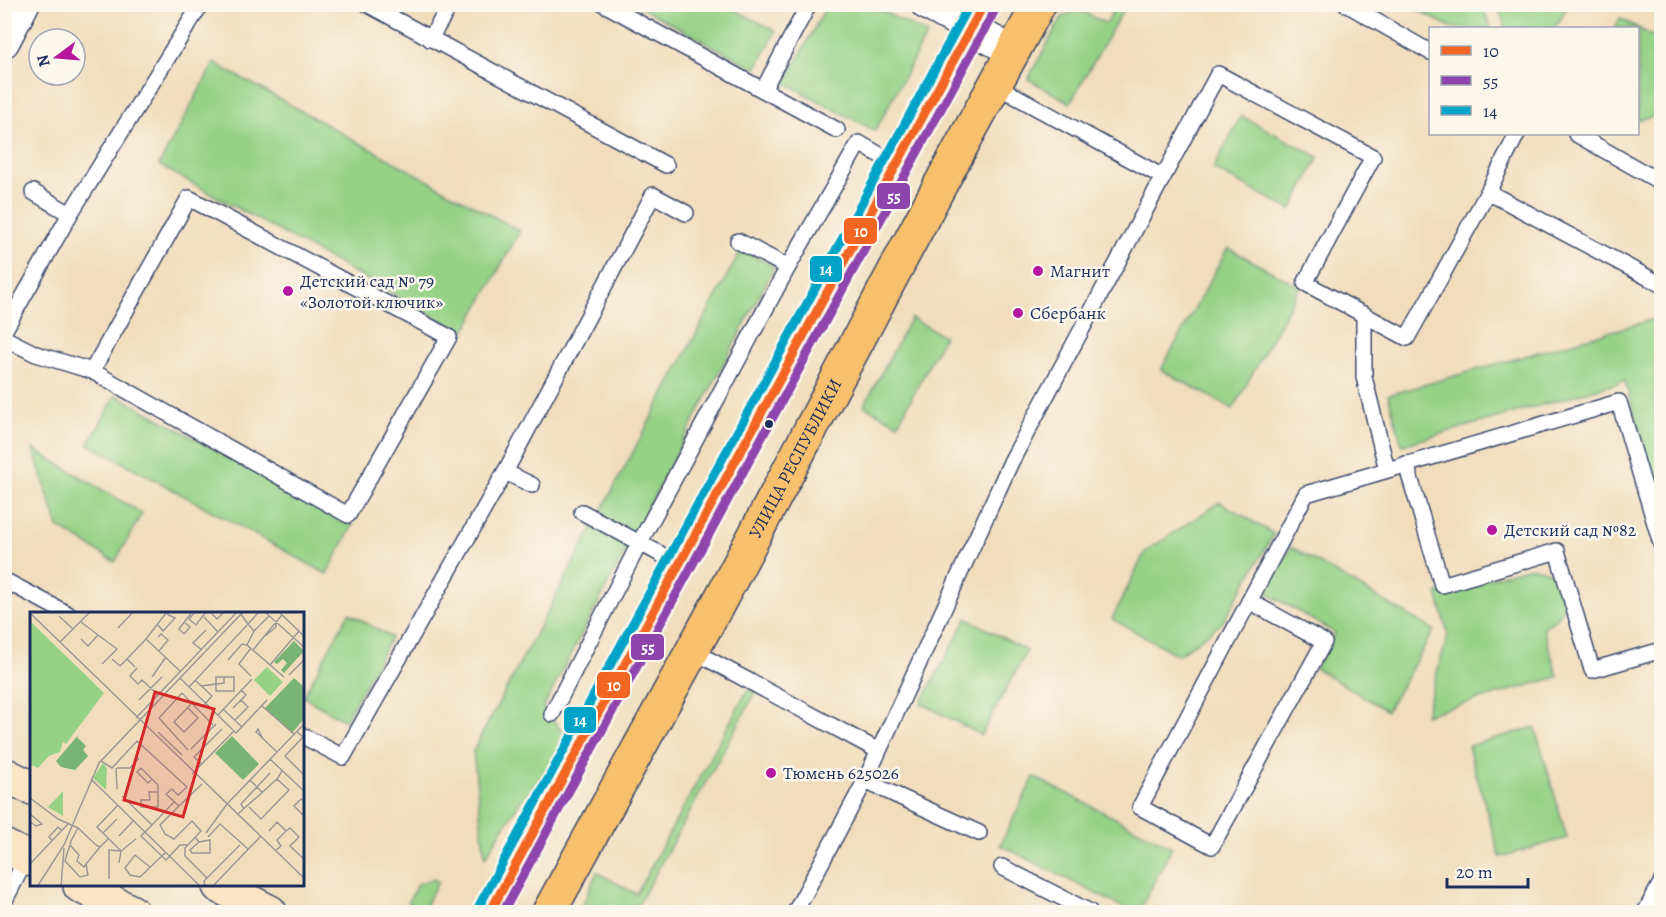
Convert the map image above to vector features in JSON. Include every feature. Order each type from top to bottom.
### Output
[{"type":"main road","name":"УЛИЦА РЕСПУБЛИКИ","points":[[549,912],[693,651],[1039,4]]},
{"type":"main road","points":[[490,912],[978,17]]},
{"type":"main road","points":[[4,774],[30,787]]},
{"type":"main road","points":[[84,887],[132,912]]},
{"type":"main road","points":[[223,887],[270,912]]},
{"type":"street","points":[[4,42],[24,4]]},
{"type":"street","points":[[926,4],[978,17],[1014,52]]},
{"type":"lane","points":[[4,331],[70,214],[201,4]]},
{"type":"lane","points":[[367,4],[666,165]]},
{"type":"lane","points":[[604,4],[837,130]]},
{"type":"lane","points":[[763,90],[809,4]]},
{"type":"lane","points":[[1346,4],[1429,51]]},
{"type":"lane","points":[[430,39],[446,12]]},
{"type":"lane","points":[[795,912],[865,781],[877,750],[1011,462],[1062,372],[1218,74],[1373,157],[1305,283],[1407,338],[1488,192],[1516,135]]},
{"type":"lane","points":[[995,85],[1163,177]]},
{"type":"lane","points":[[1578,135],[1662,183]]},
{"type":"lane","points":[[552,714],[640,542],[788,267],[859,143],[897,165]]},
{"type":"lane","points":[[33,192],[70,214]]},
{"type":"lane","points":[[1488,192],[1662,285]]},
{"type":"lane","points":[[304,737],[343,757],[505,472],[653,195],[686,213]]},
{"type":"lane","points":[[4,338],[36,354],[92,371],[348,515],[449,337],[189,198],[92,371]]},
{"type":"lane","points":[[738,241],[788,267]]},
{"type":"lane","points":[[1364,314],[1364,377],[1387,470]]},
{"type":"lane","points":[[1249,601],[1324,642],[1212,846],[1140,807],[1249,601],[1306,494],[1619,402],[1662,547]]},
{"type":"lane","points":[[1406,464],[1442,585],[1557,551],[1592,670],[1662,650]]},
{"type":"lane","points":[[505,472],[532,484]]},
{"type":"lane","points":[[582,512],[679,564]]},
{"type":"lane","points":[[4,580],[64,612]]},
{"type":"lane","points":[[693,651],[877,750]]},
{"type":"lane","points":[[865,781],[979,833]]},
{"type":"lane","points":[[4,902],[21,854]]},
{"type":"lane","points":[[1002,867],[1089,912]]},
{"type":"lane","points":[[1645,912],[1662,881]]},
{"type":"green space","points":[[1497,4],[1568,5],[1556,27],[1506,27]]},
{"type":"green space","points":[[636,5],[725,5],[776,31],[756,69]]},
{"type":"green space","points":[[827,5],[871,5],[927,34],[875,131],[785,83]]},
{"type":"green space","points":[[1116,5],[1126,5],[1070,103],[1028,79],[1062,17],[1078,9],[1106,24]]},
{"type":"green space","points":[[1408,5],[1482,5],[1491,27],[1450,27]]},
{"type":"green space","points":[[1620,18],[1636,27],[1616,27]]},
{"type":"green space","points":[[1639,29],[1661,41],[1661,115],[1639,120]]},
{"type":"green space","points":[[214,63],[520,231],[464,333],[159,165]]},
{"type":"green space","points":[[1241,116],[1319,157],[1291,210],[1213,169]]},
{"type":"green space","points":[[1228,248],[1300,287],[1233,409],[1161,370]]},
{"type":"green space","points":[[741,250],[775,266],[543,708],[566,736],[547,772],[519,803],[485,858],[473,751]]},
{"type":"green space","points":[[1661,317],[1661,508],[1625,381],[1402,445],[1388,395]]},
{"type":"green space","points":[[911,318],[944,336],[898,424],[864,406]]},
{"type":"green space","points":[[116,395],[353,525],[327,574],[89,444]]},
{"type":"green space","points":[[33,449],[142,513],[115,562],[58,527]]},
{"type":"green space","points":[[1220,502],[1274,534],[1222,623],[1178,655],[1112,619],[1145,552]]},
{"type":"green space","points":[[1291,547],[1434,630],[1387,711],[1315,668],[1335,633],[1265,592]]},
{"type":"green space","points":[[1530,567],[1552,573],[1559,581],[1566,602],[1558,618],[1543,628],[1558,677],[1425,715],[1448,634],[1437,593]]},
{"type":"green space","points":[[349,613],[391,637],[345,721],[304,698]]},
{"type":"green space","points":[[967,618],[1027,651],[981,735],[921,703]]},
{"type":"green space","points":[[748,689],[756,692],[634,912],[580,912],[597,872],[636,894]]},
{"type":"green space","points":[[1535,727],[1567,838],[1500,857],[1468,746]]},
{"type":"green space","points":[[1034,777],[1172,847],[1139,912],[1132,912],[1000,845]]},
{"type":"green space","points":[[434,879],[438,882],[422,911],[408,903],[417,884]]},
{"type":"transit line","name":"14","points":[[479,906],[970,4]]},
{"type":"transit line","name":"10","points":[[490,912],[984,4]]},
{"type":"transit line","name":"55","points":[[503,912],[995,10]]},
{"type":"place","name":"Магнит","points":[[1038,271]]},
{"type":"place","name":"Детский сад № 79 «Золотой ключик»","points":[[288,291]]},
{"type":"place","name":"Сбербанк","points":[[1018,313]]},
{"type":"place","name":"Детский сад №82","points":[[1492,530]]},
{"type":"place","name":"Тюмень 625026","points":[[771,773]]}]
